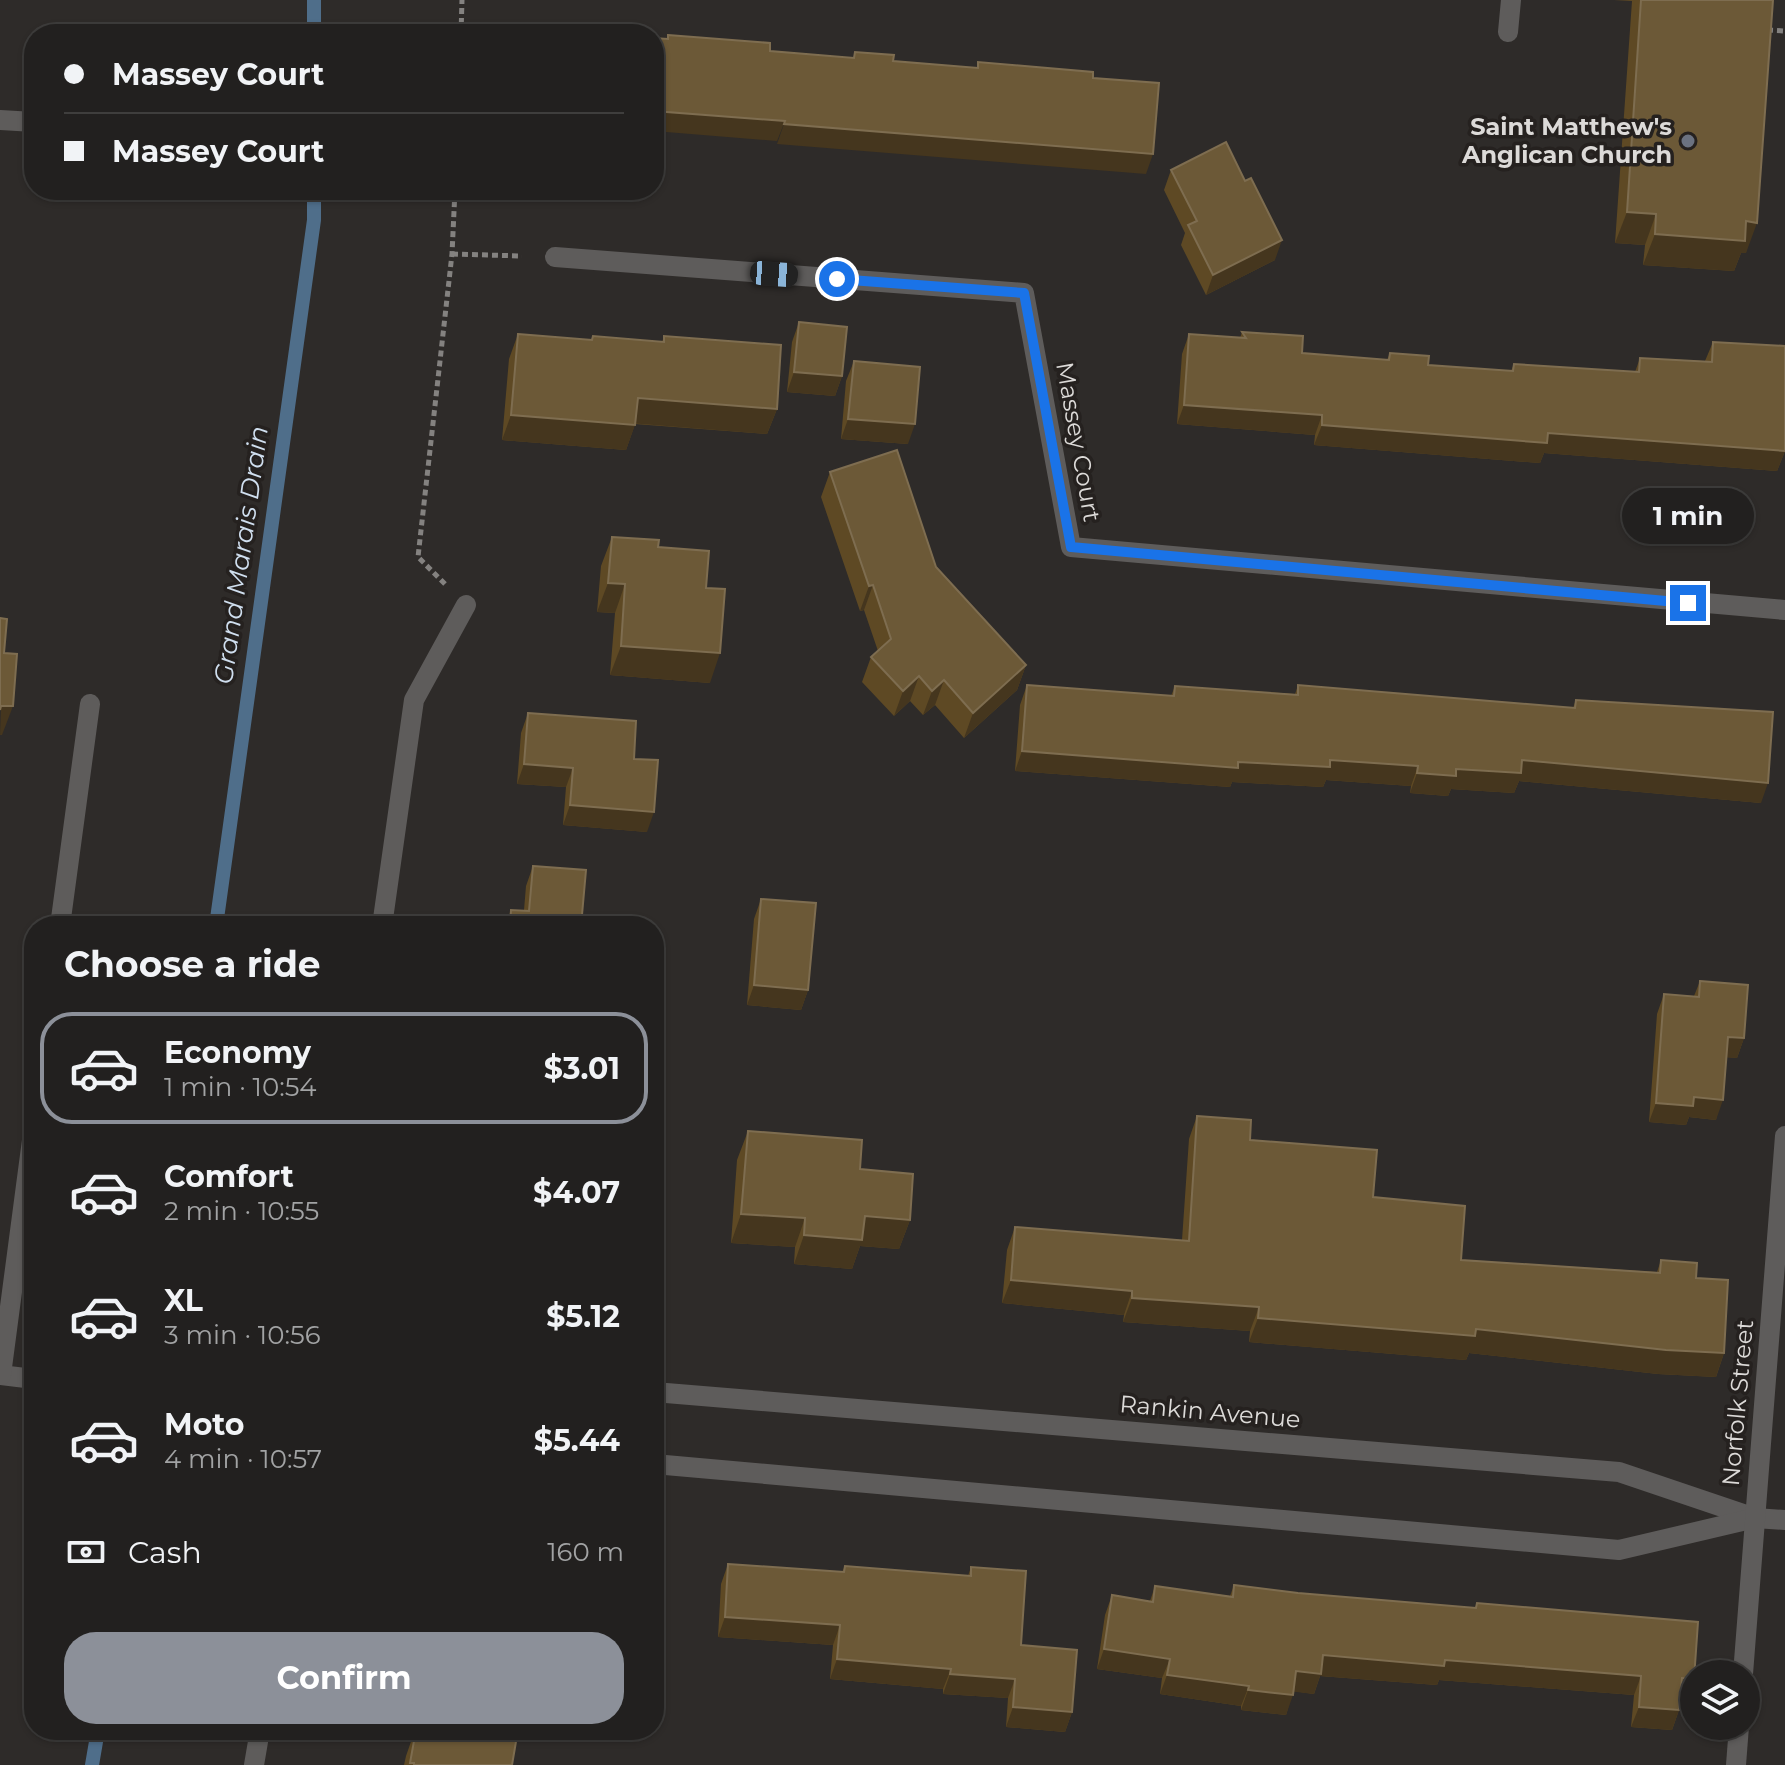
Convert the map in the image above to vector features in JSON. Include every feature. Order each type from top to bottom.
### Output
[{"type":"street","points":[[1508,32],[1511,0]]},
{"type":"street","points":[[0,120],[24,121]]},
{"type":"street","name":"Massey Court","points":[[555,257],[1024,293],[1071,547],[1785,610]]},
{"type":"street","points":[[383,916],[414,700],[466,605]]},
{"type":"street","points":[[61,916],[90,704]]},
{"type":"street","name":"Norfolk Street","points":[[1744,1660],[1785,1136]]},
{"type":"street","points":[[24,1199],[0,1375],[24,1378]]},
{"type":"street","name":"Rankin Avenue","points":[[664,1393],[1619,1472],[1755,1518],[1785,1520]]},
{"type":"street","name":"Rankin Avenue","points":[[664,1465],[1619,1550],[1755,1518]]},
{"type":"street","points":[[254,1765],[258,1740]]},
{"type":"street","points":[[1736,1765],[1738,1740]]},
{"type":"path","points":[[461,24],[462,0]]},
{"type":"path","points":[[1762,30],[1785,31]]},
{"type":"path","points":[[418,557],[452,254],[455,200]]},
{"type":"path","points":[[452,254],[491,255]]},
{"type":"building","name":"Saint Matthew's Anglican Church","points":[[1641,0],[1773,0],[1757,223],[1746,221],[1745,241],[1655,234],[1656,214],[1627,212]]},
{"type":"building","points":[[668,35],[770,43],[770,51],[854,58],[855,52],[894,55],[893,61],[978,68],[978,62],[1093,72],[1093,78],[1159,83],[1153,154],[664,112],[664,39],[668,39]]},
{"type":"building","points":[[1226,142],[1245,181],[1251,178],[1282,240],[1213,275],[1188,225],[1197,221],[1171,170]]},
{"type":"building","points":[[799,322],[847,327],[842,376],[794,372]]},
{"type":"building","points":[[1242,332],[1303,336],[1302,353],[1389,360],[1390,353],[1429,356],[1428,365],[1513,371],[1514,364],[1639,372],[1640,358],[1712,362],[1713,342],[1785,346],[1785,451],[1548,433],[1547,443],[1322,425],[1322,415],[1184,405],[1189,334],[1246,338]]},
{"type":"building","points":[[518,334],[664,342],[664,336],[781,345],[777,409],[638,398],[635,425],[511,415]]},
{"type":"building","points":[[854,361],[920,367],[915,424],[848,419]]},
{"type":"building","points":[[897,450],[936,567],[1026,665],[973,713],[944,680],[932,691],[919,676],[903,691],[871,657],[891,639],[873,585],[869,586],[830,472]]},
{"type":"building","points":[[612,537],[659,540],[658,547],[709,551],[706,588],[725,589],[720,653],[621,646],[625,584],[608,583]]},
{"type":"building","points":[[0,618],[7,619],[4,653],[17,654],[13,706],[1,706],[0,710]]},
{"type":"building","points":[[1027,685],[1174,696],[1175,686],[1298,695],[1298,685],[1575,708],[1576,700],[1773,712],[1768,783],[1522,760],[1521,773],[1456,769],[1456,776],[1417,773],[1418,766],[1330,760],[1330,767],[1238,762],[1238,768],[1022,751]]},
{"type":"building","points":[[528,713],[636,721],[634,759],[658,760],[654,812],[570,805],[573,768],[524,764]]},
{"type":"building","points":[[533,866],[586,870],[582,916],[511,916],[511,910],[529,911]]},
{"type":"building","points":[[761,899],[816,903],[808,990],[754,985]]},
{"type":"building","points":[[1700,981],[1748,985],[1744,1038],[1728,1037],[1723,1100],[1694,1097],[1693,1106],[1656,1103],[1664,994],[1699,997]]},
{"type":"building","points":[[1197,1116],[1251,1120],[1250,1140],[1377,1150],[1373,1197],[1465,1206],[1461,1260],[1660,1273],[1661,1260],[1697,1263],[1696,1278],[1728,1280],[1724,1353],[1666,1350],[1476,1329],[1475,1336],[1258,1318],[1259,1307],[1132,1298],[1132,1291],[1011,1280],[1015,1227],[1189,1241]]},
{"type":"building","points":[[748,1131],[862,1140],[860,1169],[913,1174],[910,1220],[865,1216],[862,1240],[804,1235],[805,1218],[741,1214]]},
{"type":"building","points":[[728,1564],[844,1572],[845,1566],[971,1576],[971,1567],[1026,1571],[1021,1645],[1077,1650],[1072,1712],[1013,1707],[1015,1679],[950,1674],[951,1669],[837,1659],[840,1625],[725,1617]]},
{"type":"building","points":[[1234,1585],[1476,1608],[1477,1603],[1698,1622],[1695,1660],[1680,1660],[1679,1710],[1639,1707],[1641,1676],[1445,1660],[1444,1666],[1323,1655],[1321,1674],[1296,1671],[1293,1695],[1167,1675],[1170,1659],[1104,1649],[1112,1595],[1153,1602],[1155,1586],[1233,1597]]},
{"type":"building","points":[[414,1740],[516,1740],[512,1765],[410,1763]]},
{"type":"waterway","name":"Grand Marais Drain","points":[[314,0],[314,24]]},
{"type":"waterway","name":"Grand Marais Drain","points":[[217,916],[314,220],[314,200]]},
{"type":"waterway","name":"Grand Marais Drain","points":[[92,1765],[96,1740]]},
{"type":"place","name":"Saint Matthew's Anglican Church","points":[[1688,141]]},
{"type":"route","points":[[837,279],[1024,293],[1071,547],[1688,603]]}]
